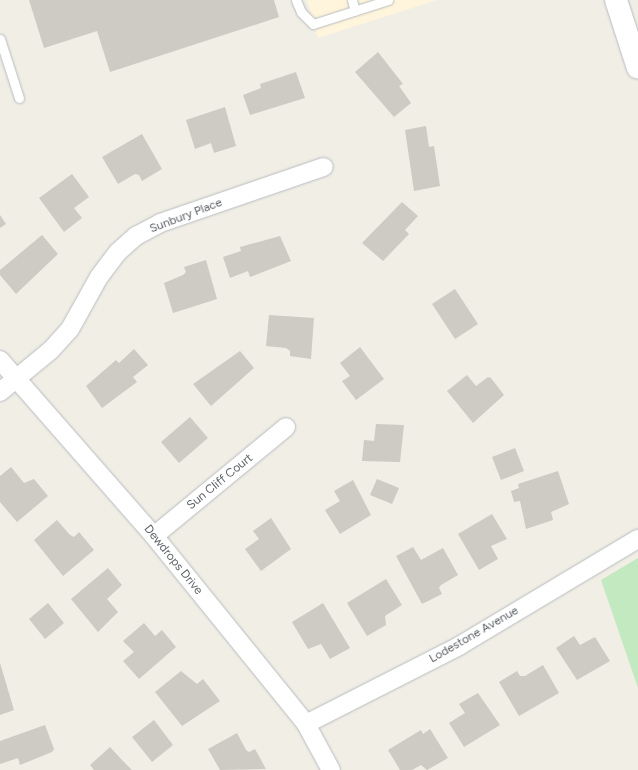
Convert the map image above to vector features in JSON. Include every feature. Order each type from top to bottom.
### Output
[{"type":"main road","points":[[616,0],[638,68]]},
{"type":"street","name":"Sunbury Place","points":[[0,392],[51,350],[70,329],[99,277],[118,252],[136,236],[160,223],[324,167]]},
{"type":"street","name":"Dewdrops Drive","points":[[0,360],[154,536],[306,724],[331,770]]},
{"type":"street","name":"Sun Cliff Court","points":[[154,536],[286,427]]},
{"type":"street","name":"Lodestone Avenue","points":[[306,724],[458,646],[638,539]]},
{"type":"lane","points":[[296,0],[301,12],[313,24],[388,0]]},
{"type":"lane","points":[[352,0],[355,11]]},
{"type":"lane","points":[[0,39],[20,98]]},
{"type":"shaded area","points":[[307,0],[437,0],[318,38]]},
{"type":"green space","points":[[638,558],[638,688],[601,580]]},
{"type":"building","points":[[29,0],[274,0],[279,17],[110,72],[97,31],[44,48]]},
{"type":"building","points":[[378,52],[403,84],[399,86],[411,103],[394,117],[355,72]]},
{"type":"building","points":[[296,72],[305,98],[250,115],[243,95],[261,88],[260,84]]},
{"type":"building","points":[[225,107],[236,146],[214,153],[211,143],[195,149],[186,120]]},
{"type":"building","points":[[426,126],[429,147],[434,146],[440,186],[414,191],[405,130]]},
{"type":"building","points":[[142,134],[162,169],[142,181],[139,175],[135,174],[118,184],[102,157]]},
{"type":"building","points":[[72,174],[89,197],[74,208],[82,218],[64,232],[39,198]]},
{"type":"building","points":[[402,202],[418,216],[405,230],[409,234],[383,261],[362,243]]},
{"type":"building","points":[[0,215],[6,224],[0,228]]},
{"type":"building","points":[[42,235],[58,254],[16,294],[0,275],[0,270]]},
{"type":"building","points":[[280,236],[291,261],[250,277],[248,271],[230,278],[223,257],[241,251],[240,247]]},
{"type":"building","points":[[206,260],[217,299],[173,313],[164,283],[183,275],[186,272],[184,267]]},
{"type":"building","points":[[455,289],[478,324],[455,339],[432,304]]},
{"type":"building","points":[[269,315],[314,318],[311,359],[290,356],[290,351],[286,348],[266,346]]},
{"type":"building","points":[[360,347],[384,379],[356,400],[342,381],[350,376],[340,363]]},
{"type":"building","points":[[134,349],[148,365],[133,377],[137,382],[102,408],[86,386],[116,360],[119,363]]},
{"type":"building","points":[[240,351],[254,368],[211,406],[193,384]]},
{"type":"building","points":[[467,375],[476,386],[488,377],[491,378],[504,395],[473,423],[447,391]]},
{"type":"building","points":[[190,417],[208,438],[179,463],[161,442]]},
{"type":"building","points":[[376,424],[404,425],[400,462],[362,461],[364,440],[374,441]]},
{"type":"building","points":[[515,448],[524,471],[501,480],[492,457]]},
{"type":"building","points":[[11,467],[24,483],[34,479],[48,496],[17,522],[0,502],[0,476]]},
{"type":"building","points":[[558,471],[569,504],[551,512],[553,520],[526,529],[520,501],[514,502],[511,491],[519,488],[518,484]]},
{"type":"building","points":[[377,479],[399,488],[392,504],[370,495]]},
{"type":"building","points":[[353,480],[371,515],[340,534],[325,510],[340,501],[334,491]]},
{"type":"building","points":[[492,514],[507,539],[491,546],[498,559],[479,570],[458,534]]},
{"type":"building","points":[[271,518],[291,549],[261,571],[245,549],[259,539],[253,531]]},
{"type":"building","points":[[57,520],[70,535],[74,537],[79,532],[94,550],[63,576],[34,540]]},
{"type":"building","points":[[413,547],[421,560],[443,548],[458,575],[441,585],[439,588],[442,594],[422,604],[396,556]]},
{"type":"building","points":[[108,568],[122,585],[107,599],[118,612],[98,632],[71,599]]},
{"type":"building","points":[[386,579],[402,605],[385,616],[386,625],[367,636],[347,603]]},
{"type":"building","points":[[48,603],[64,623],[45,639],[29,619]]},
{"type":"building","points":[[323,603],[350,648],[330,659],[321,644],[308,649],[292,622]]},
{"type":"building","points":[[144,623],[155,636],[162,630],[176,647],[139,679],[123,661],[134,652],[123,641]]},
{"type":"building","points":[[574,636],[580,645],[595,637],[610,661],[577,680],[556,648]]},
{"type":"building","points":[[0,663],[14,710],[0,715]]},
{"type":"building","points":[[543,665],[559,693],[519,716],[499,682],[517,671],[520,676],[525,676]]},
{"type":"building","points":[[181,671],[197,684],[203,679],[220,701],[182,726],[155,692]]},
{"type":"building","points":[[478,693],[500,725],[464,747],[449,723],[465,713],[459,704]]},
{"type":"building","points":[[154,720],[173,745],[152,762],[132,737]]},
{"type":"building","points":[[45,725],[54,749],[52,752],[20,765],[18,758],[0,764],[0,741]]},
{"type":"building","points":[[430,729],[448,758],[427,770],[421,765],[412,770],[400,770],[388,750],[421,730],[423,734]]},
{"type":"building","points":[[237,733],[246,750],[249,752],[255,749],[266,769],[220,770],[208,749]]},
{"type":"building","points":[[110,747],[132,770],[94,770],[90,765]]}]
